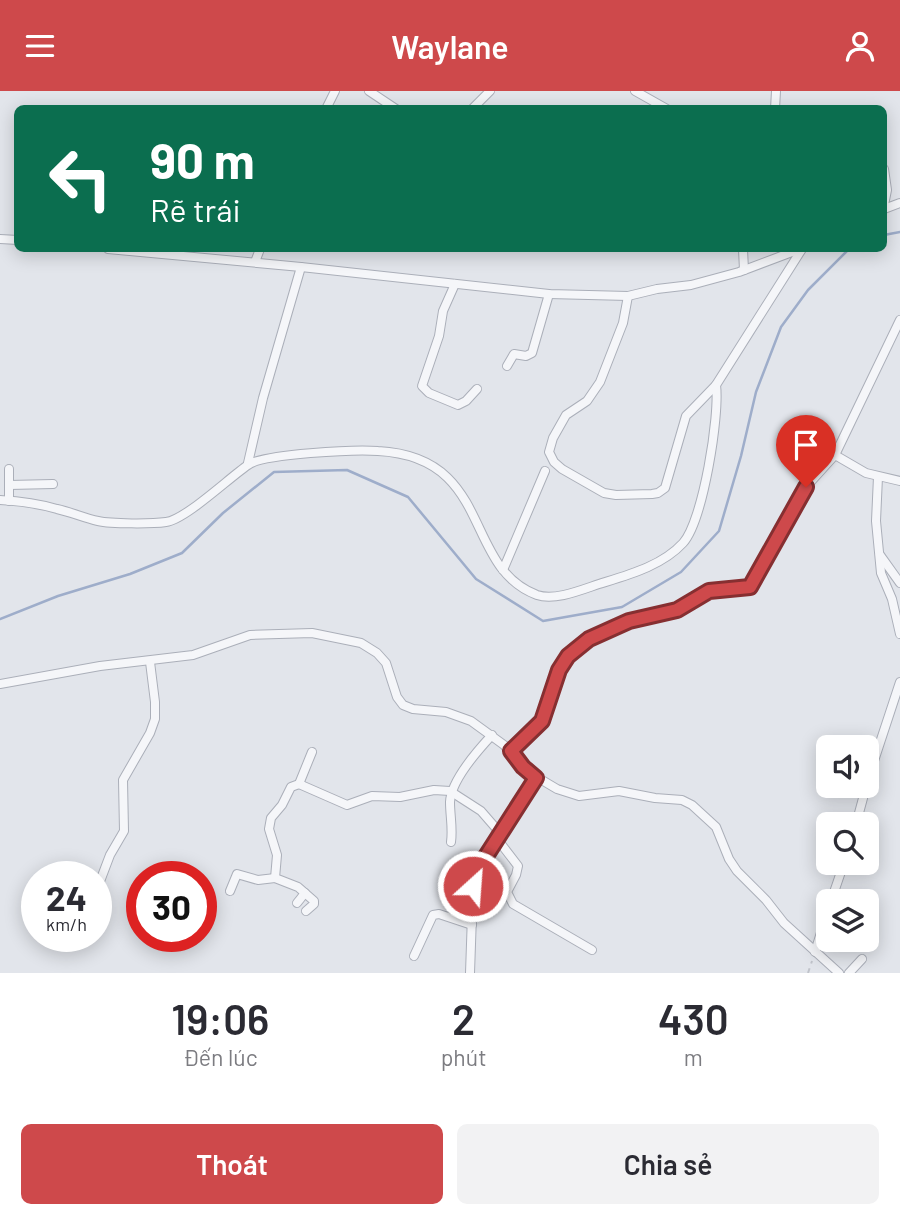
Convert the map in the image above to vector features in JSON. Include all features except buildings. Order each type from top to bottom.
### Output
[{"type":"street","points":[[369,91],[390,105]]},
{"type":"street","points":[[476,105],[490,91]]},
{"type":"street","points":[[635,91],[660,105]]},
{"type":"street","points":[[142,252],[549,294],[628,296],[691,285],[793,252]]},
{"type":"street","points":[[256,262],[259,252]]},
{"type":"street","points":[[743,252],[744,270]]},
{"type":"street","points":[[628,296],[623,323],[600,382],[587,401],[566,415],[549,452],[554,462],[575,477],[609,494],[658,493],[665,488],[686,416],[716,385],[799,252]]},
{"type":"street","points":[[248,464],[263,398],[301,267]]},
{"type":"street","points":[[455,284],[443,311],[439,336],[422,386],[429,393],[458,405],[477,389]]},
{"type":"street","points":[[507,366],[514,354],[526,356],[532,353],[549,294]]},
{"type":"street","points":[[511,751],[542,721],[559,670],[568,656],[589,639],[629,621],[677,610],[709,591],[750,587],[806,487],[835,454],[900,320]]},
{"type":"street","points":[[9,469],[9,485],[4,501],[55,508],[99,522],[165,522],[188,511],[248,464],[304,454],[365,450],[397,453],[420,459],[441,471],[458,490],[503,570],[537,595],[551,596],[578,591],[640,570],[677,549],[688,537],[706,476],[718,401],[716,385]]},
{"type":"street","points":[[835,454],[853,467],[878,477],[900,481]]},
{"type":"street","points":[[503,570],[545,471]]},
{"type":"street","points":[[878,477],[876,521],[881,573],[892,599],[900,634]]},
{"type":"street","points":[[9,485],[53,484]]},
{"type":"street","points":[[880,555],[900,583]]},
{"type":"street","points":[[0,684],[100,666],[193,655],[250,635],[298,633],[348,640],[370,647],[382,658],[397,697],[403,705],[413,709],[454,714],[471,721],[511,751],[536,778],[573,795],[619,791],[682,800],[692,805],[716,827],[737,871],[784,923],[839,973]]},
{"type":"street","points":[[108,861],[124,831],[122,780],[150,733],[155,719],[150,662]]},
{"type":"street","points":[[859,812],[900,682]]},
{"type":"street","points":[[451,842],[453,826],[450,801],[453,792],[471,760],[492,735]]},
{"type":"street","points":[[275,878],[277,855],[270,833],[270,822],[289,790],[299,784],[312,752]]},
{"type":"street","points":[[470,973],[474,880],[481,864],[536,778]]},
{"type":"street","points":[[299,784],[347,805],[372,796],[400,797],[434,790],[453,792],[481,811],[518,866],[507,892],[513,904],[592,950]]},
{"type":"street","points":[[230,891],[237,874],[258,880],[275,878],[291,883],[315,902],[306,911]]},
{"type":"street","points":[[297,903],[305,893]]},
{"type":"street","points":[[414,956],[433,915],[439,914],[472,925]]},
{"type":"street","points":[[849,973],[862,959]]},
{"type":"path","points":[[808,973],[815,952]]},
{"type":"waterway","points":[[887,234],[900,232]]},
{"type":"waterway","points":[[0,619],[182,553],[223,513],[274,472],[347,470],[408,497],[476,579],[543,621],[622,607],[681,572],[719,531],[756,392],[781,327],[808,290],[846,252]]},
{"type":"route","points":[[473,886],[481,864],[536,778],[511,751],[545,716],[562,663],[599,633],[629,621],[677,610],[709,591],[750,587],[806,487]]}]
